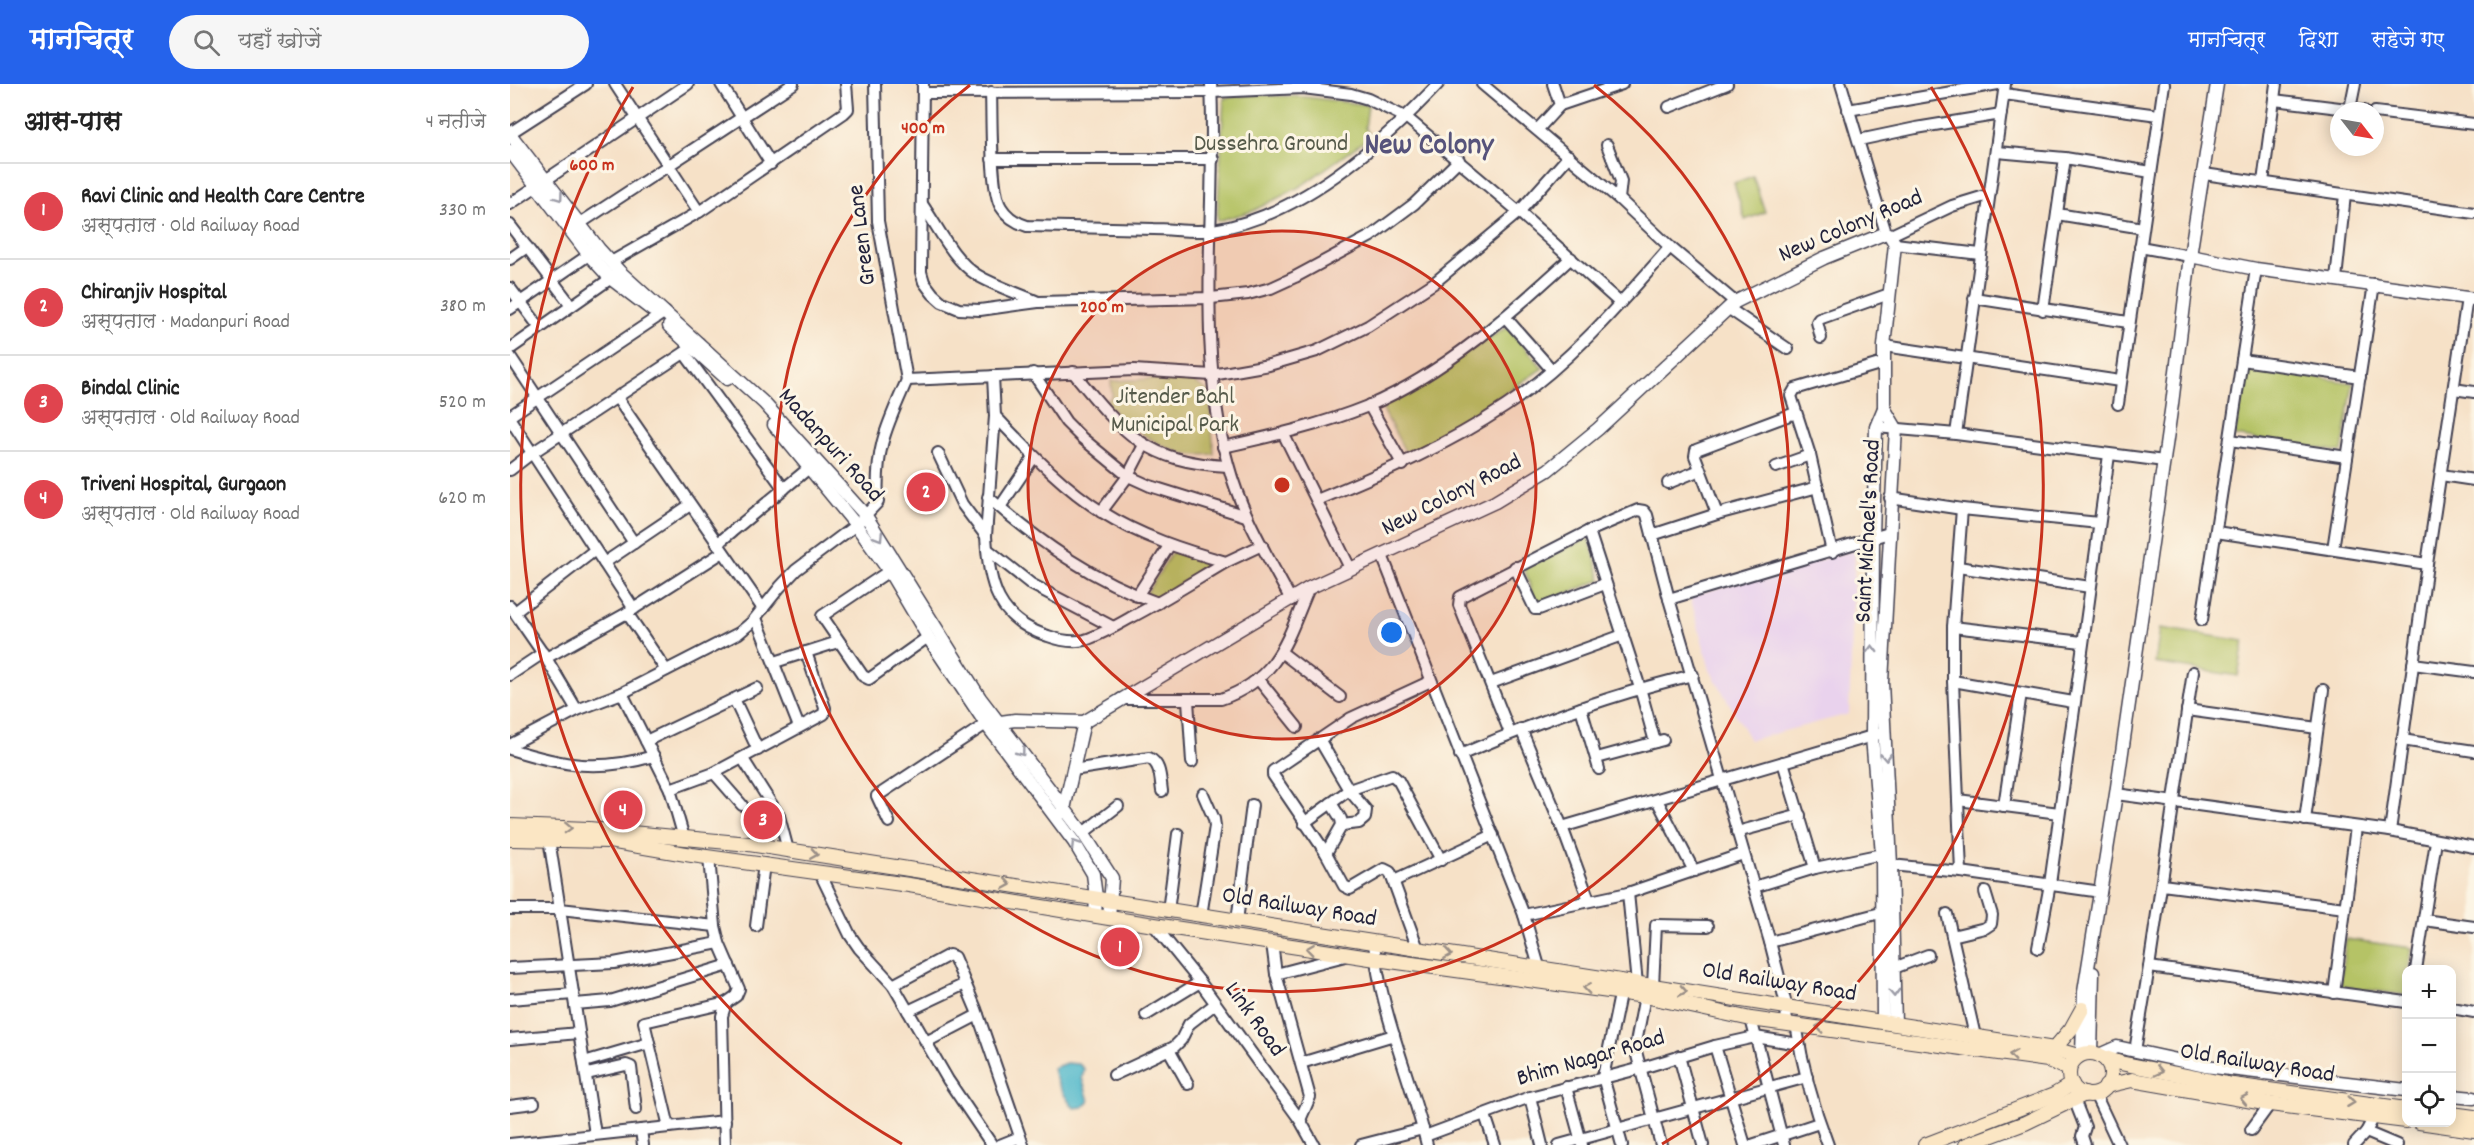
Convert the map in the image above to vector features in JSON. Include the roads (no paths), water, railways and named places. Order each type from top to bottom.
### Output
[{"type":"main road","name":"Old Railway Road","points":[[510,826],[589,829],[689,838],[788,850],[1096,897],[1168,911],[1418,949],[1540,970],[1621,987],[1636,984],[1649,991],[1751,1019],[2048,1060],[2069,1069]]},
{"type":"main road","points":[[689,838],[692,855]]},
{"type":"main road","name":"Old Railway Road","points":[[510,839],[609,841],[692,855],[909,885],[1376,959],[1621,987],[1889,1023],[2090,1055],[2120,1063],[2377,1111],[2402,1120]]},
{"type":"main road","points":[[909,885],[912,869]]},
{"type":"main road","points":[[2054,1049],[2071,1029],[2082,1009]]},
{"type":"main road","points":[[2090,1055],[2107,1062],[2110,1074],[2090,1093],[2072,1084],[2069,1069],[2090,1055]]},
{"type":"main road","name":"Old Railway Road","points":[[1966,1145],[2025,1123],[2090,1093],[2132,1080],[2270,1104],[2377,1111],[2402,1109]]},
{"type":"main road","points":[[1924,1145],[2054,1095],[2072,1084]]},
{"type":"main road","points":[[2456,1115],[2474,1117]]},
{"type":"main road","points":[[2453,1127],[2474,1130]]},
{"type":"street","points":[[510,134],[586,84]]},
{"type":"street","points":[[615,84],[699,212]]},
{"type":"street","points":[[510,204],[638,120],[688,84]]},
{"type":"street","points":[[721,84],[771,164]]},
{"type":"street","points":[[579,224],[793,84]]},
{"type":"street","points":[[611,262],[699,212],[844,113],[848,109],[846,84]]},
{"type":"street","name":"Green Lane","points":[[875,84],[878,221],[907,380]]},
{"type":"street","points":[[991,92],[992,159],[1000,207],[1016,222],[1027,225],[1211,230],[1254,220],[1282,209],[1345,168],[1407,118],[1438,84]]},
{"type":"street","points":[[1482,84],[1619,199],[1731,305],[1788,349]]},
{"type":"street","points":[[1554,84],[1560,105]]},
{"type":"street","points":[[1538,129],[1560,105],[1622,84]]},
{"type":"street","points":[[1669,106],[1727,84]]},
{"type":"street","points":[[1841,84],[1891,238],[1883,363],[1884,408]]},
{"type":"street","points":[[2118,404],[2164,84]]},
{"type":"street","points":[[2090,1055],[2082,1009],[2116,794],[2164,461],[2190,255],[2217,84]]},
{"type":"street","points":[[2263,182],[2276,84]]},
{"type":"street","points":[[2351,102],[2355,84]]},
{"type":"street","points":[[1848,110],[2002,87],[2158,116]]},
{"type":"street","points":[[1956,434],[1988,195],[1997,152],[2002,87]]},
{"type":"street","points":[[1459,160],[1414,204],[1371,236],[1271,288],[1248,294],[1211,298],[1120,298],[1038,302],[980,310],[959,309],[942,302],[933,294],[924,282],[921,272],[923,88],[991,92],[1303,88],[1331,90],[1368,99],[1407,118],[1459,160],[1520,212],[1620,303]]},
{"type":"street","points":[[1212,88],[1212,375],[1223,447],[1245,516],[1291,600]]},
{"type":"street","points":[[2274,100],[2330,107]]},
{"type":"street","points":[[2384,113],[2474,124]]},
{"type":"street","points":[[1859,140],[2001,114]]},
{"type":"street","name":"Madanpuri Road","points":[[510,134],[541,182],[594,252],[615,275],[662,314],[692,349],[764,403],[861,520],[980,698],[992,723]]},
{"type":"street","points":[[1607,146],[1621,181],[1619,199]]},
{"type":"street","name":"Madanpuri Road","points":[[510,151],[579,224],[594,252],[611,262],[615,275]]},
{"type":"street","points":[[1997,152],[2065,158],[2151,172]]},
{"type":"street","points":[[510,747],[577,710],[622,693],[739,633],[796,570],[861,520],[878,502],[877,465],[883,436],[907,380],[1134,370],[1212,375],[1269,365],[1317,351],[1368,326],[1434,283],[1520,212],[1569,156]]},
{"type":"street","points":[[2043,310],[2065,158]]},
{"type":"street","points":[[992,159],[1213,159]]},
{"type":"street","points":[[2204,174],[2474,213]]},
{"type":"street","name":"New Colony Road","points":[[1084,722],[1309,588],[1495,502],[1548,470],[1598,429],[1731,305],[1824,258],[1891,238],[1952,206],[1988,195]]},
{"type":"street","points":[[2336,279],[2345,195]]},
{"type":"street","points":[[922,204],[968,268],[977,275],[1038,302]]},
{"type":"street","points":[[2057,214],[2143,228]]},
{"type":"street","points":[[510,225],[571,305]]},
{"type":"street","points":[[1891,238],[1980,254]]},
{"type":"street","points":[[510,259],[527,247]]},
{"type":"street","points":[[1317,500],[1403,465],[1507,405],[1552,370],[1620,303],[1670,247]]},
{"type":"street","points":[[2140,247],[2256,269],[2471,299],[2454,389],[2427,564],[2390,831]]},
{"type":"street","points":[[510,309],[594,252]]},
{"type":"street","points":[[1223,447],[1284,435],[1369,405],[1427,374],[1506,318],[1571,258]]},
{"type":"street","points":[[2202,620],[2256,269]]},
{"type":"street","points":[[510,349],[615,275]]},
{"type":"street","points":[[2332,549],[2374,284]]},
{"type":"street","points":[[510,288],[540,328]]},
{"type":"street","points":[[1821,338],[1818,320],[1889,294]]},
{"type":"street","points":[[1974,298],[2128,322]]},
{"type":"street","points":[[662,314],[510,417],[604,563],[666,670]]},
{"type":"street","points":[[1506,318],[1552,370]]},
{"type":"street","points":[[1884,346],[2120,381]]},
{"type":"street","points":[[510,470],[562,433],[692,349],[784,489]]},
{"type":"street","points":[[510,356],[634,543]]},
{"type":"street","points":[[2242,360],[2360,377]]},
{"type":"street","points":[[1832,552],[1810,455],[1791,396],[1795,389],[1883,363]]},
{"type":"street","points":[[1073,372],[1113,419],[1144,445],[1169,458],[1198,465],[1228,466]]},
{"type":"street","points":[[1033,373],[1066,422],[1128,476],[1150,486],[1245,516]]},
{"type":"street","points":[[993,376],[995,416],[988,497],[987,549],[996,596],[1013,619],[1033,631],[1060,640],[1083,640],[1113,627],[1226,562],[1262,545]]},
{"type":"street","points":[[2454,389],[2474,392]]},
{"type":"street","points":[[616,398],[720,548],[759,613],[799,727]]},
{"type":"street","points":[[1369,405],[1403,465]]},
{"type":"street","name":"Saint Michael's Road","points":[[1884,408],[1876,427],[1872,737],[1894,968],[1889,1023]]},
{"type":"street","name":"Saint Michael's Road","points":[[1884,408],[1896,428],[1890,498],[1882,682],[1891,865],[1887,911],[1889,1023]]},
{"type":"street","points":[[1717,514],[1695,456],[1699,448],[1795,413]]},
{"type":"street","points":[[995,416],[1034,457],[1101,512],[1169,546],[1226,562]]},
{"type":"street","points":[[1876,427],[1956,434],[2164,461]]},
{"type":"street","points":[[1284,435],[1350,568]]},
{"type":"street","points":[[2229,440],[2347,457]]},
{"type":"street","points":[[1101,512],[1128,476],[1144,445]]},
{"type":"street","points":[[938,453],[962,504],[986,536]]},
{"type":"street","points":[[1776,466],[1810,455]]},
{"type":"street","points":[[2038,948],[2050,884],[2073,702],[2109,455]]},
{"type":"street","points":[[1000,507],[1034,457]]},
{"type":"street","points":[[510,675],[631,611],[720,548],[814,464]]},
{"type":"street","points":[[1668,483],[1700,470]]},
{"type":"street","points":[[2441,475],[2474,480]]},
{"type":"street","points":[[1652,536],[1717,514],[1818,487]]},
{"type":"street","points":[[988,497],[1025,530],[1068,561],[1137,596],[1158,603]]},
{"type":"street","points":[[1890,498],[1962,509],[2099,524]]},
{"type":"street","points":[[604,563],[690,505]]},
{"type":"street","points":[[1961,872],[1953,627],[1962,509]]},
{"type":"street","points":[[1589,900],[1562,827],[1491,683],[1458,601],[1463,594],[1515,567],[1638,510],[1646,513],[1669,599],[1724,779],[1819,1123],[1828,1145]]},
{"type":"street","name":"Madanpuri Road","points":[[861,520],[928,637],[1060,814],[1093,874],[1102,917]]},
{"type":"street","points":[[1589,531],[1659,741],[1597,758]]},
{"type":"street","points":[[2216,532],[2427,564]]},
{"type":"street","points":[[1669,599],[1832,552],[1889,533]]},
{"type":"street","points":[[1137,596],[1169,546]]},
{"type":"street","points":[[987,549],[1030,584],[1113,627]]},
{"type":"street","points":[[577,710],[545,656],[513,609],[595,550]]},
{"type":"street","points":[[1382,555],[1524,915],[1540,970]]},
{"type":"street","points":[[1515,567],[1535,609],[1605,584]]},
{"type":"street","points":[[1958,567],[2090,587]]},
{"type":"street","points":[[889,571],[822,616],[863,676],[869,679],[928,637]]},
{"type":"street","points":[[1120,699],[1221,699],[1236,694],[1259,680],[1271,668],[1281,652],[1309,588]]},
{"type":"street","points":[[1953,627],[2082,642]]},
{"type":"street","points":[[1491,683],[1623,635]]},
{"type":"street","points":[[775,662],[838,642]]},
{"type":"street","points":[[670,789],[714,773],[743,759],[822,715],[825,710],[806,652]]},
{"type":"street","points":[[1281,652],[1340,697]]},
{"type":"street","points":[[2413,664],[2474,672]]},
{"type":"street","points":[[2134,1051],[2162,885],[2193,672]]},
{"type":"street","points":[[1460,754],[1581,708],[1640,688],[1693,675]]},
{"type":"street","points":[[1259,680],[1297,728]]},
{"type":"street","points":[[1418,949],[1394,881],[1388,871],[1383,869],[1355,887],[1347,888],[1273,771],[1351,718],[1431,681]]},
{"type":"street","points":[[1953,681],[2073,702]]},
{"type":"street","points":[[646,741],[757,688]]},
{"type":"street","points":[[2305,820],[2323,690]]},
{"type":"street","points":[[622,693],[670,789],[689,838]]},
{"type":"street","points":[[2004,806],[2021,693]]},
{"type":"street","points":[[980,698],[1015,720]]},
{"type":"street","points":[[734,699],[758,750]]},
{"type":"street","points":[[1188,700],[1192,762]]},
{"type":"street","points":[[1581,708],[1599,770]]},
{"type":"street","points":[[2187,710],[2317,728]]},
{"type":"street","points":[[889,822],[878,796],[992,723],[1015,720],[1084,722],[1060,814]]},
{"type":"street","points":[[1562,827],[1885,732]]},
{"type":"street","points":[[1319,739],[1349,790],[1366,810],[1367,815],[1359,823],[1342,825]]},
{"type":"street","points":[[2402,740],[2474,751]]},
{"type":"street","points":[[510,747],[549,761],[571,764],[616,765],[654,756]]},
{"type":"street","points":[[743,759],[779,816],[788,850]]},
{"type":"street","points":[[1073,771],[1149,759],[1158,767],[1162,791]]},
{"type":"street","points":[[1783,762],[1815,868]]},
{"type":"street","points":[[714,773],[742,805]]},
{"type":"street","points":[[1304,823],[1349,790],[1394,776],[1440,860]]},
{"type":"street","points":[[1202,916],[1215,826],[1203,794]]},
{"type":"street","points":[[2116,794],[2390,831],[2474,847]]},
{"type":"street","points":[[1657,800],[1694,871]]},
{"type":"street","points":[[1958,800],[2059,813]]},
{"type":"street","points":[[1326,853],[1342,825],[1341,819],[1330,803]]},
{"type":"street","points":[[1237,921],[1252,805]]},
{"type":"street","points":[[1083,833],[1118,806]]},
{"type":"street","name":"Madanpuri Road","points":[[1060,814],[1083,833],[1112,878],[1112,900],[1102,917]]},
{"type":"street","points":[[1737,832],[1800,815]]},
{"type":"street","points":[[2334,993],[2356,827]]},
{"type":"street","points":[[1168,911],[1178,834]]},
{"type":"street","points":[[1394,881],[1493,834]]},
{"type":"street","points":[[549,839],[595,1134]]},
{"type":"street","points":[[2417,965],[2436,841]]},
{"type":"street","points":[[1524,915],[1628,893],[1743,854]]},
{"type":"street","points":[[1754,886],[1815,868],[1882,854]]},
{"type":"street","points":[[669,1127],[644,1024],[646,1021],[726,1003],[736,996],[739,990],[719,943],[715,926],[709,857]]},
{"type":"street","points":[[756,926],[764,864]]},
{"type":"street","points":[[1891,865],[1961,872],[2101,892]]},
{"type":"street","points":[[820,873],[859,948],[893,985],[926,1042],[992,1145]]},
{"type":"street","points":[[2162,885],[2345,908]]},
{"type":"street","points":[[1952,936],[1985,928],[1991,924],[1992,915],[1985,892]]},
{"type":"street","points":[[1628,893],[1636,984]]},
{"type":"street","points":[[510,909],[560,909],[715,926]]},
{"type":"street","points":[[1770,942],[1887,911]]},
{"type":"street","points":[[1947,914],[1975,1036]]},
{"type":"street","points":[[2424,920],[2474,927]]},
{"type":"street","name":"Link Road","points":[[1154,924],[1200,982],[1300,1120],[1314,1145]]},
{"type":"street","points":[[1661,1145],[1635,1043],[1649,991],[1656,925],[1708,926]]},
{"type":"street","points":[[510,968],[614,963],[719,943]]},
{"type":"street","points":[[1374,943],[1394,1035],[1425,1137]]},
{"type":"street","points":[[1272,944],[1276,974],[1310,1098],[1300,1120]]},
{"type":"street","points":[[2090,1055],[2092,947]]},
{"type":"street","points":[[1276,974],[1350,954]]},
{"type":"street","points":[[893,985],[951,955],[978,1015],[1022,1141],[1000,1145]]},
{"type":"street","points":[[1894,968],[1928,955]]},
{"type":"street","points":[[510,999],[610,1001],[729,965]]},
{"type":"street","points":[[2149,967],[2402,1002]]},
{"type":"street","points":[[1146,1015],[1200,982]]},
{"type":"street","points":[[908,1011],[965,984]]},
{"type":"street","points":[[1621,987],[1604,1077],[1622,1145]]},
{"type":"street","points":[[726,1003],[722,1016],[726,1145]]},
{"type":"street","points":[[1114,1076],[1169,1050],[1181,1040],[1189,1024],[1215,1004]]},
{"type":"street","points":[[2456,1009],[2474,1012]]},
{"type":"street","points":[[926,1042],[978,1015]]},
{"type":"street","points":[[1751,1019],[1783,1140]]},
{"type":"street","points":[[510,1039],[579,1033]]},
{"type":"street","points":[[1301,1063],[1394,1035]]},
{"type":"street","points":[[1755,1036],[1799,1044]]},
{"type":"street","name":"Bhim Nagar Road","points":[[1362,1145],[1425,1137],[1530,1097],[1755,1036]]},
{"type":"street","points":[[584,1062],[649,1043]]},
{"type":"street","points":[[1715,1046],[1729,1099],[1745,1145]]},
{"type":"street","points":[[2090,1055],[2114,1047],[2205,1066],[2402,1090]]},
{"type":"street","points":[[1169,1050],[1188,1084]]},
{"type":"street","points":[[1678,1056],[1703,1145]]},
{"type":"street","points":[[586,1074],[626,1065],[631,1067],[636,1109]]},
{"type":"street","points":[[1558,1145],[1581,1142],[1617,1128],[1807,1077]]},
{"type":"street","points":[[1566,1087],[1581,1142]]},
{"type":"street","points":[[2085,1145],[2082,1136],[2090,1093]]},
{"type":"street","points":[[2090,1093],[2119,1145]]},
{"type":"street","points":[[2456,1096],[2474,1098]]},
{"type":"street","points":[[1530,1097],[1542,1145]]},
{"type":"street","points":[[510,1106],[534,1103]]},
{"type":"street","points":[[2251,1130],[2270,1104]]},
{"type":"street","points":[[2358,1144],[2377,1111]]},
{"type":"street","points":[[1485,1115],[1495,1145]]},
{"type":"street","points":[[510,1144],[725,1121]]},
{"type":"street","points":[[1752,1145],[1783,1140],[1819,1123]]},
{"type":"street","points":[[641,1130],[643,1145]]},
{"type":"street","points":[[2366,1132],[2397,1145]]},
{"type":"water","points":[[1066,1063],[1079,1064],[1084,1069],[1082,1078],[1089,1101],[1083,1107],[1074,1108],[1056,1079],[1053,1068]]},
{"type":"place","name":"Chiranjiv Hospital","points":[[926,492]]},
{"type":"place","name":"Triveni Hospital, Gurgaon","points":[[623,810]]},
{"type":"place","name":"Bindal Clinic","points":[[763,820]]},
{"type":"place","name":"Ravi Clinic and Health Care Centre","points":[[1120,947]]},
{"type":"district","name":"New Colony","points":[[1429,147]]},
{"type":"park label","name":"Dussehra Ground","points":[[1271,145]]},
{"type":"park label","name":"Jitender Bahl Municipal Park","points":[[1175,412]]}]
